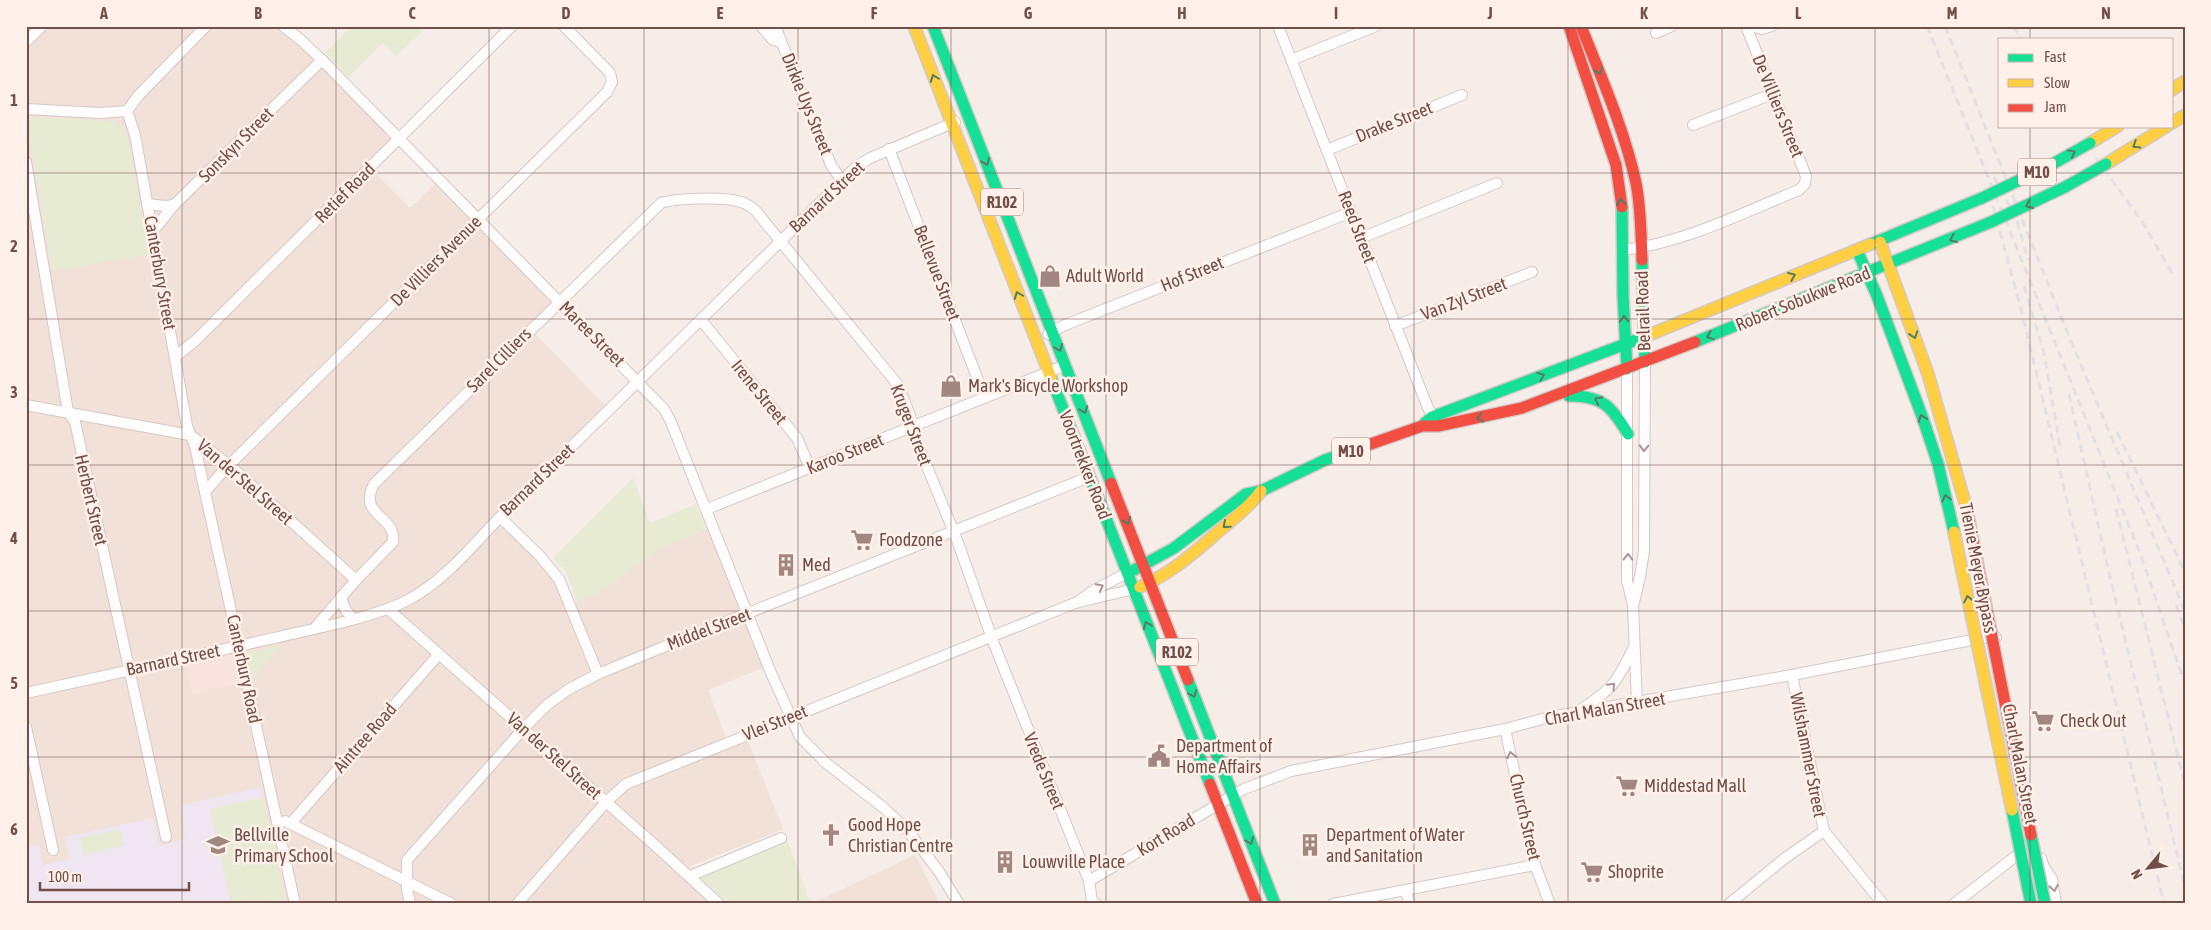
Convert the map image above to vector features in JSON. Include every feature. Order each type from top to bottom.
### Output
[{"type":"main road","name":"Voortrekker Road","points":[[914,26],[1257,904]]},
{"type":"main road","name":"Voortrekker Road","points":[[933,26],[1275,904]]},
{"type":"main road","name":"Belrail Road","points":[[1569,26],[1616,165],[1622,205],[1627,369]]},
{"type":"main road","name":"Belrail Road","points":[[1581,26],[1616,116],[1630,158],[1636,184],[1641,248],[1645,362]]},
{"type":"main road","points":[[2174,89],[2185,81]]},
{"type":"main road","points":[[2174,122],[2185,115]]},
{"type":"main road","name":"Robert Sobukwe Road","points":[[1128,573],[1174,548],[1246,494],[1261,491],[1326,460],[1436,421],[1880,242],[1982,198],[2049,166],[2115,128]]},
{"type":"main road","name":"Robert Sobukwe Road","points":[[1436,421],[1522,408],[1645,362],[1889,265],[1991,222],[2066,187],[2164,128]]},
{"type":"main road","name":"Tienie Meyer Bypass","points":[[1880,242],[1940,409],[1967,510],[2045,904]]},
{"type":"main road","name":"Tienie Meyer Bypass","points":[[1857,250],[1877,296],[1938,464],[1957,543],[2032,904]]},
{"type":"main road","points":[[1552,397],[1581,395],[1597,398],[1612,409],[1628,434]]},
{"type":"main road","name":"Robert Sobukwe Road","points":[[1134,589],[1151,583],[1170,572],[1204,546],[1252,504],[1261,491]]},
{"type":"street","points":[[26,42],[42,26]]},
{"type":"street","points":[[26,109],[100,113],[127,111],[138,96],[206,26]]},
{"type":"street","name":"Maree Street","points":[[283,26],[322,60],[639,381],[668,415],[800,738],[816,754],[884,808],[908,831],[940,873],[956,902]]},
{"type":"street","name":"Retief Road","points":[[175,356],[196,340],[512,26]]},
{"type":"street","name":"De Villiers Avenue","points":[[205,492],[228,465],[610,88],[612,82],[610,73],[564,26]]},
{"type":"street","points":[[761,26],[773,40],[781,42]]},
{"type":"street","name":"Dirkie Uys Street","points":[[775,26],[831,165],[842,181]]},
{"type":"street","name":"Reed Street","points":[[1278,26],[1395,326],[1436,421]]},
{"type":"street","points":[[1291,60],[1376,26]]},
{"type":"street","points":[[1656,33],[1672,26]]},
{"type":"street","name":"De Villiers Street","points":[[1641,248],[1675,240],[1799,190],[1804,186],[1806,176],[1746,26]]},
{"type":"street","points":[[1751,26],[1762,30],[1772,26]]},
{"type":"street","name":"Sonskyn Street","points":[[152,232],[174,205],[322,60]]},
{"type":"street","points":[[1693,125],[1772,94]]},
{"type":"street","name":"Drake Street","points":[[1326,150],[1462,95]]},
{"type":"street","name":"Canterbury Street","points":[[127,111],[135,135],[190,435]]},
{"type":"street","name":"Barnard Street","points":[[26,693],[314,629],[388,609],[426,588],[458,561],[500,517],[780,240],[863,161],[968,117]]},
{"type":"street","name":"Bellevue Street","points":[[889,149],[986,398]]},
{"type":"street","name":"Herbert Street","points":[[26,162],[68,412],[75,422],[166,837]]},
{"type":"street","points":[[1361,238],[1497,183]]},
{"type":"street","name":"Sarel Cilliers","points":[[314,629],[356,580],[393,542],[391,528],[372,509],[369,502],[369,493],[374,484],[657,206],[672,200],[735,200],[745,203],[755,210],[780,240]]},
{"type":"street","points":[[147,204],[174,205]]},
{"type":"street","points":[[149,215],[161,212],[174,205]]},
{"type":"street","name":"Hof Street","points":[[1036,341],[1053,331],[1351,212]]},
{"type":"street","name":"Kruger Street","points":[[780,240],[894,379],[913,426],[915,437],[954,531],[991,638]]},
{"type":"street","points":[[1623,250],[1641,248]]},
{"type":"street","name":"Van Zyl Street","points":[[1395,326],[1532,272]]},
{"type":"street","name":"Irene Street","points":[[701,320],[797,438],[810,468]]},
{"type":"street","name":"Belrail Road","points":[[1633,605],[1644,551],[1645,362]]},
{"type":"street","name":"Karoo Street","points":[[707,509],[1066,365]]},
{"type":"street","name":"Belrail Road","points":[[1627,369],[1627,581],[1633,605],[1637,704]]},
{"type":"street","name":"Van der Stel Street","points":[[26,405],[190,435],[228,465],[356,580]]},
{"type":"street","name":"Canterbury Road","points":[[190,435],[205,492],[295,904]]},
{"type":"street","name":"Middel Street","points":[[410,904],[407,860],[523,729],[547,704],[569,689],[598,674],[1089,477]]},
{"type":"street","points":[[500,517],[539,555],[559,579],[598,674]]},
{"type":"street","name":"Vlei Street","points":[[1075,604],[1094,590],[1128,573]]},
{"type":"street","name":"Vlei Street","points":[[517,904],[606,802],[633,781],[1075,604],[1134,589]]},
{"type":"street","points":[[341,597],[345,609],[352,618]]},
{"type":"street","name":"Van der Stel Street","points":[[388,609],[690,876],[718,904]]},
{"type":"street","name":"Charl Malan Street","points":[[1233,796],[1255,784],[1291,771],[1505,729],[1575,713],[1637,704],[1996,636],[2036,842],[2044,868],[2052,879],[2056,904]]},
{"type":"street","name":"Vrede Street","points":[[991,638],[1089,882],[1094,902]]},
{"type":"street","name":"Charl Malan Street","points":[[1982,638],[2032,904]]},
{"type":"street","points":[[1575,713],[1611,688],[1618,680],[1634,646]]},
{"type":"street","name":"Aintree Road","points":[[290,823],[440,654]]},
{"type":"street","name":"Wilshammer Street","points":[[1792,675],[1824,831],[1883,904]]},
{"type":"street","points":[[26,727],[53,850]]},
{"type":"street","name":"Church Street","points":[[1505,729],[1535,864],[1550,904]]},
{"type":"street","name":"Kort Road","points":[[1089,882],[1233,796]]},
{"type":"street","points":[[277,818],[452,904]]},
{"type":"street","points":[[1729,904],[1785,858],[1824,831]]},
{"type":"street","points":[[690,876],[781,838]]},
{"type":"street","points":[[1954,904],[2036,842]]},
{"type":"street","points":[[1333,904],[1535,864]]},
{"type":"street","points":[[1405,890],[1410,904]]},
{"type":"shaded area","points":[[26,26],[281,26],[399,141],[371,169],[410,208],[439,180],[559,302],[531,330],[608,408],[501,515],[540,553],[571,603],[602,591],[661,548],[715,525],[770,665],[708,690],[728,743],[746,736],[783,829],[681,870],[716,904],[26,904]]},
{"type":"shaded area","points":[[231,656],[237,662],[242,683],[192,694],[186,665]]},
{"type":"shaded area","name":"Bellville Primary School","points":[[261,787],[286,904],[26,904],[26,847],[38,844],[43,865],[69,859],[65,837],[153,818],[159,846],[185,839],[181,805]]},
{"type":"shaded area","points":[[915,855],[940,904],[811,904]]},
{"type":"green space","points":[[352,26],[428,26],[396,56],[383,43],[349,77],[325,53]]},
{"type":"green space","points":[[38,117],[113,121],[122,127],[127,137],[149,254],[52,271],[28,127],[30,120]]},
{"type":"green space","points":[[633,478],[650,523],[696,504],[706,529],[661,548],[602,591],[577,601],[566,572],[553,558]]},
{"type":"green space","points":[[282,645],[252,679],[247,653]]},
{"type":"green space","points":[[263,797],[286,904],[231,904],[210,809]]},
{"type":"green space","points":[[120,829],[123,846],[84,855],[80,838]]},
{"type":"green space","points":[[787,840],[811,904],[724,904],[720,896],[698,876]]},
{"type":"railway","points":[[1927,26],[2140,553],[2185,684]]},
{"type":"railway","points":[[1945,26],[2070,339],[2185,611]]},
{"type":"railway","points":[[2013,26],[2020,38]]},
{"type":"railway","points":[[2096,158],[2143,223],[2173,275]]},
{"type":"railway","points":[[1994,177],[2013,212]]},
{"type":"railway","points":[[1993,206],[2021,309],[2164,904]]},
{"type":"railway","points":[[2017,221],[2028,260]]},
{"type":"railway","points":[[2024,286],[2044,353],[2060,446]]},
{"type":"railway","points":[[2069,394],[2106,560],[2185,887]]},
{"type":"railway","points":[[2117,432],[2185,572]]},
{"type":"railway","points":[[2116,509],[2185,785]]},
{"type":"railway","points":[[2176,605],[2185,629]]},
{"type":"traffic: fast","points":[[933,26],[1111,483]]},
{"type":"traffic: fast","points":[[1982,198],[2049,166],[2090,143]]},
{"type":"traffic: fast","points":[[1991,222],[2065,187],[2106,164]]},
{"type":"traffic: fast","points":[[1871,244],[1982,198]]},
{"type":"traffic: fast","points":[[1622,207],[1623,295],[1627,369]]},
{"type":"traffic: fast","points":[[1695,342],[1991,222]]},
{"type":"traffic: fast","points":[[1857,250],[1877,296],[1922,416],[1938,464],[1954,532]]},
{"type":"traffic: fast","points":[[1642,260],[1645,362]]},
{"type":"traffic: fast","points":[[1424,424],[1432,417],[1644,337]]},
{"type":"traffic: fast","points":[[1051,378],[1210,784]]},
{"type":"traffic: fast","points":[[1569,396],[1590,398],[1605,404],[1617,417],[1628,434]]},
{"type":"traffic: fast","points":[[1134,570],[1174,548],[1246,494],[1261,491],[1325,460],[1365,446]]},
{"type":"traffic: fast","points":[[1188,680],[1275,904]]},
{"type":"traffic: fast","points":[[2012,810],[2031,904]]},
{"type":"traffic: fast","points":[[2031,835],[2045,904]]},
{"type":"traffic: slow","points":[[914,26],[1051,378]]},
{"type":"traffic: slow","points":[[2174,89],[2185,81]]},
{"type":"traffic: slow","points":[[2174,122],[2185,115]]},
{"type":"traffic: slow","points":[[2090,143],[2115,128]]},
{"type":"traffic: slow","points":[[2106,164],[2164,128]]},
{"type":"traffic: slow","points":[[1880,242],[1928,374],[1967,510]]},
{"type":"traffic: slow","points":[[1644,337],[1871,244]]},
{"type":"traffic: slow","points":[[1140,587],[1163,575],[1185,560],[1244,510],[1261,491]]},
{"type":"traffic: slow","points":[[1954,532],[2012,810]]},
{"type":"traffic: jam","points":[[1569,26],[1616,165],[1622,207]]},
{"type":"traffic: jam","points":[[1581,26],[1611,103],[1631,163],[1639,202],[1642,260]]},
{"type":"traffic: jam","points":[[1365,446],[1422,426],[1438,426],[1522,408],[1695,342]]},
{"type":"traffic: jam","points":[[1111,483],[1188,680]]},
{"type":"traffic: jam","points":[[1967,510],[2031,835]]},
{"type":"traffic: jam","points":[[1210,784],[1257,904]]},
{"type":"place","name":"Adult World","points":[[1050,276]]},
{"type":"place","name":"Mark's Bicycle Workshop","points":[[951,386]]},
{"type":"place","name":"Foodzone","points":[[862,540]]},
{"type":"place","name":"Med","points":[[786,565]]},
{"type":"place","name":"Check Out","points":[[2043,721]]},
{"type":"place","name":"Department of Home Affairs","points":[[1159,756]]},
{"type":"place","name":"Middestad Mall","points":[[1627,786]]},
{"type":"place","name":"Good Hope Christian Centre","points":[[831,835]]},
{"type":"place","name":"Bellville Primary School","points":[[218,845]]},
{"type":"place","name":"Department of Water and Sanitation","points":[[1310,845]]},
{"type":"place","name":"Louwville Place","points":[[1005,862]]},
{"type":"place","name":"Shoprite","points":[[1592,872]]}]
